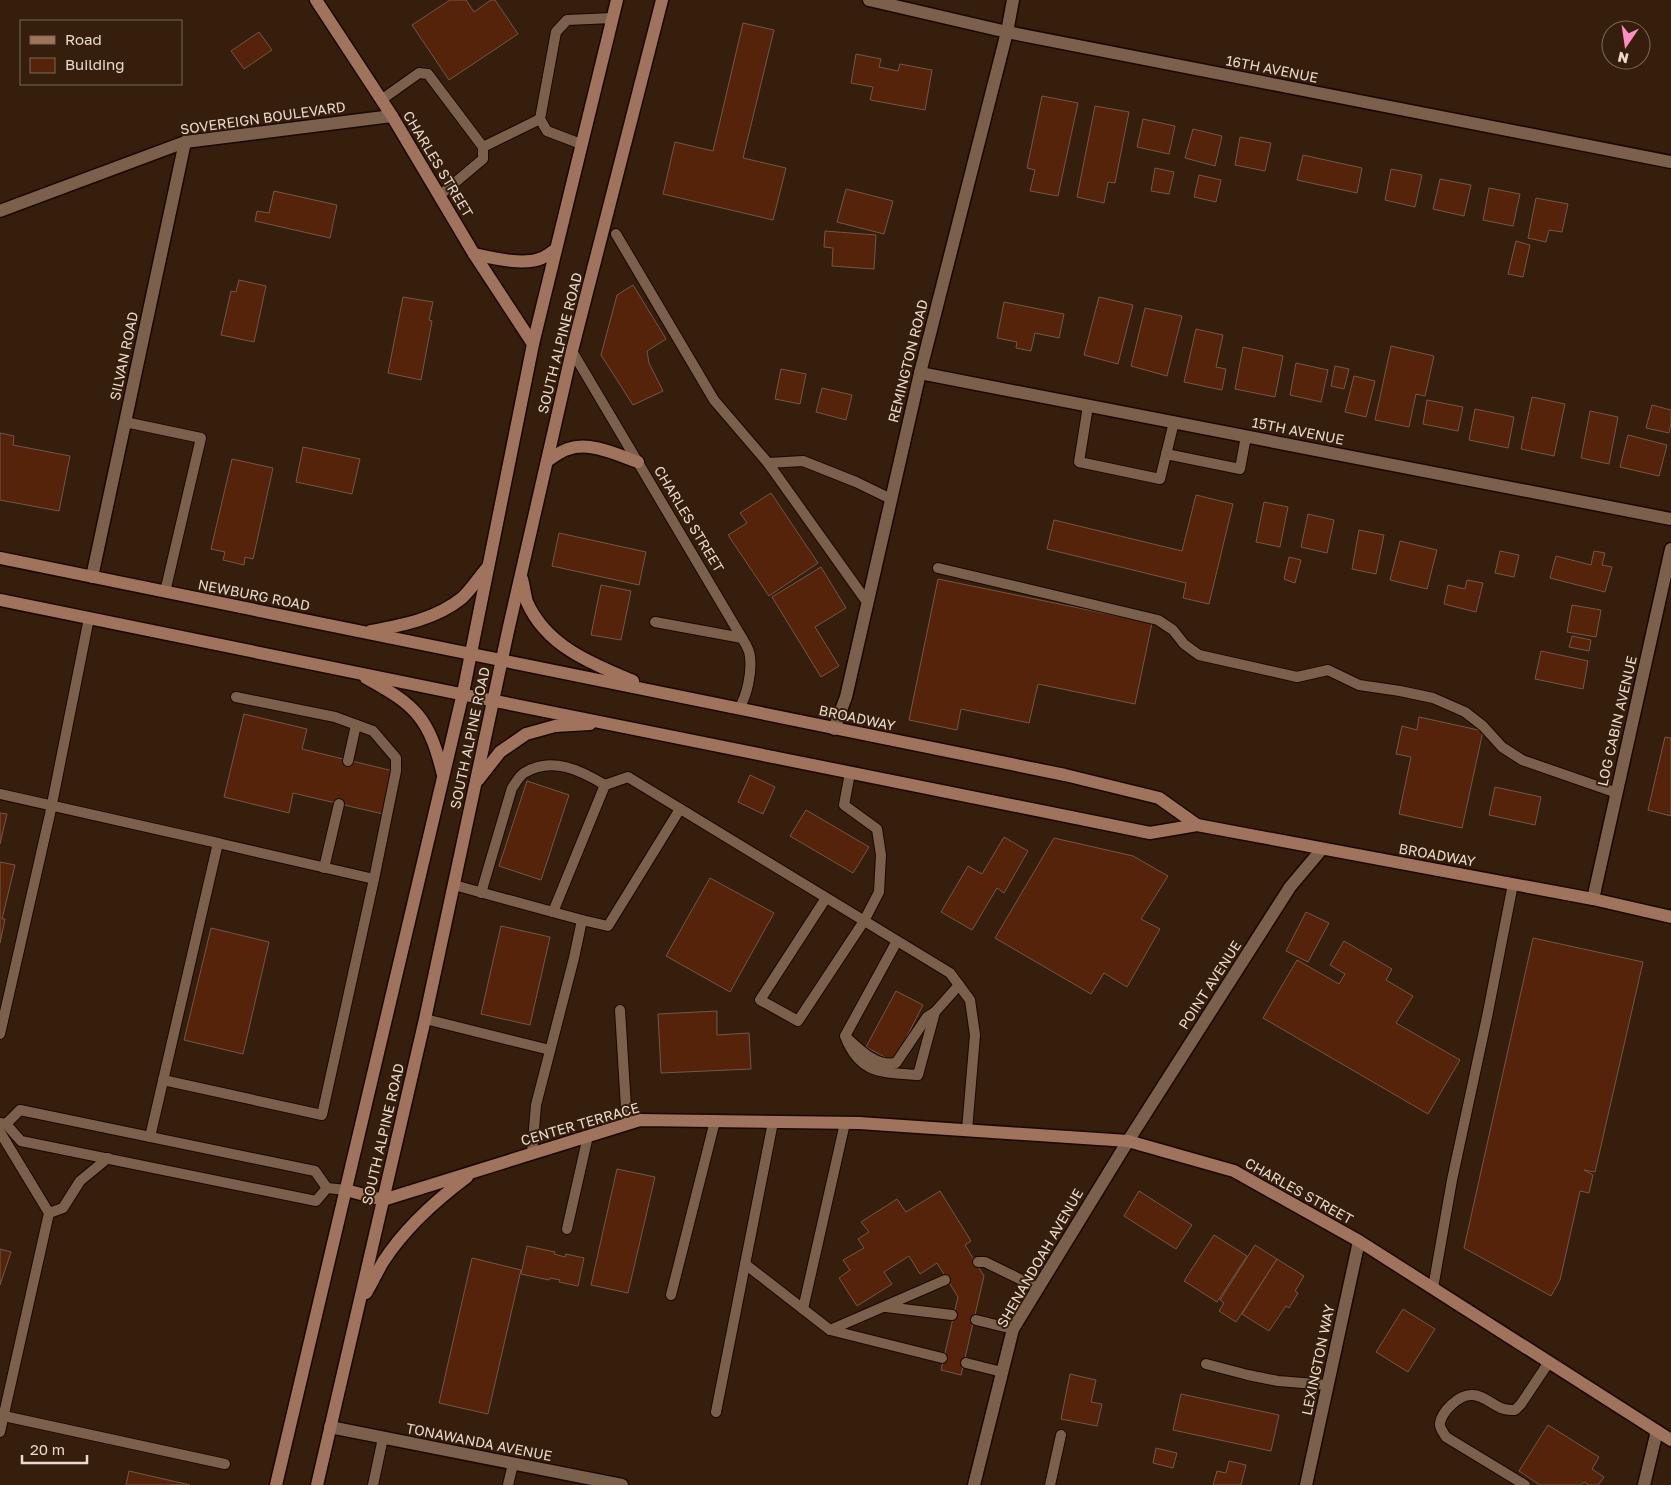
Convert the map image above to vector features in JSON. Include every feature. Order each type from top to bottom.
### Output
[{"type":"main road","name":"CHARLES STREET","points":[[316,0],[392,116],[474,254],[533,344]]},
{"type":"main road","name":"SOUTH ALPINE ROAD","points":[[276,1485],[444,777],[472,654],[533,344],[617,0]]},
{"type":"main road","name":"SOUTH ALPINE ROAD","points":[[317,1485],[425,1019],[502,660],[572,351],[662,0]]},
{"type":"main road","points":[[474,254],[498,260],[526,261],[542,259],[556,249]]},
{"type":"main road","points":[[547,461],[568,449],[585,447],[612,452],[638,462]]},
{"type":"main road","name":"NEWBURG ROAD","points":[[0,558],[502,660]]},
{"type":"main road","points":[[363,632],[399,626],[436,615],[463,597],[488,566]]},
{"type":"main road","points":[[521,574],[527,602],[544,629],[566,649],[599,667],[662,693]]},
{"type":"main road","points":[[0,600],[494,699]]},
{"type":"main road","name":"BROADWAY","points":[[502,660],[1065,775],[1159,798],[1197,825]]},
{"type":"main road","points":[[356,672],[403,700],[425,722],[436,746],[444,777]]},
{"type":"main road","name":"BROADWAY","points":[[494,699],[1150,833],[1197,825],[1593,899],[1671,917]]},
{"type":"main road","points":[[475,784],[500,752],[526,734],[555,726],[604,723]]},
{"type":"main road","name":"CENTER TERRACE","points":[[383,1200],[640,1120],[859,1123]]},
{"type":"main road","name":"CHARLES STREET","points":[[859,1123],[1128,1141],[1234,1171],[1359,1241],[1671,1440]]},
{"type":"main road","points":[[358,1308],[383,1262],[413,1225],[450,1190],[474,1171]]},
{"type":"main road","points":[[346,1190],[383,1200]]},
{"type":"street","name":"16TH AVENUE","points":[[869,0],[1007,32],[1671,162]]},
{"type":"street","name":"REMINGTON ROAD","points":[[834,729],[846,697],[920,373],[1007,32],[1013,0]]},
{"type":"street","name":"SOVEREIGN BOULEVARD","points":[[0,211],[185,142],[392,116]]},
{"type":"street","name":"SILVAN ROAD","points":[[92,577],[185,142]]},
{"type":"street","name":"15TH AVENUE","points":[[920,373],[1671,519]]},
{"type":"street","name":"LOG CABIN AVENUE","points":[[1593,899],[1671,549]]},
{"type":"street","name":"POINT AVENUE","points":[[1128,1141],[1290,887],[1322,849]]},
{"type":"street","name":"SHENANDOAH AVENUE","points":[[975,1485],[1013,1329],[1128,1141]]},
{"type":"street","name":"LEXINGTON WAY","points":[[1306,1485],[1359,1241]]},
{"type":"street","name":"TONAWANDA AVENUE","points":[[330,1428],[622,1485]]},
{"type":"street","points":[[1644,1485],[1657,1431]]},
{"type":"lane","points":[[581,144],[547,131],[540,120],[556,32],[568,20],[612,18]]},
{"type":"lane","points":[[381,100],[419,73],[428,74],[483,147],[482,160],[439,196]]},
{"type":"lane","points":[[483,147],[540,120]]},
{"type":"lane","points":[[616,234],[714,400],[768,463],[867,602]]},
{"type":"lane","name":"CHARLES STREET","points":[[572,351],[742,638],[750,655],[750,676],[743,703],[739,709]]},
{"type":"lane","points":[[1088,406],[1079,462],[1160,479],[1174,422]]},
{"type":"lane","points":[[125,422],[201,438],[164,592]]},
{"type":"lane","points":[[1166,454],[1240,468],[1246,436]]},
{"type":"lane","points":[[768,463],[803,461],[856,482],[891,499]]},
{"type":"lane","points":[[938,568],[1158,620],[1173,630],[1184,644],[1199,655],[1297,677],[1328,670],[1359,684],[1433,698],[1465,712],[1483,726],[1502,746],[1522,760],[1617,793]]},
{"type":"lane","points":[[0,1034],[52,805],[89,618]]},
{"type":"lane","points":[[655,622],[742,638]]},
{"type":"lane","points":[[163,1080],[322,1115],[396,771],[396,758],[373,731],[335,717],[236,697]]},
{"type":"lane","points":[[348,761],[356,725]]},
{"type":"lane","points":[[481,893],[512,788],[523,774],[542,765],[563,765],[588,775],[605,785]]},
{"type":"lane","points":[[826,898],[760,1000],[798,1021],[864,920],[879,892],[880,855],[877,830],[844,805],[850,773]]},
{"type":"lane","points":[[553,912],[605,785],[628,777],[950,973],[970,1000],[975,1036],[967,1130]]},
{"type":"lane","points":[[0,794],[374,878]]},
{"type":"lane","points":[[324,868],[339,804]]},
{"type":"lane","points":[[454,885],[608,926],[680,808]]},
{"type":"lane","points":[[150,1137],[218,843]]},
{"type":"lane","points":[[1433,1288],[1452,1180],[1513,884]]},
{"type":"lane","points":[[532,1153],[536,1105],[582,920]]},
{"type":"lane","points":[[897,941],[845,1036],[850,1050],[862,1063],[878,1072],[918,1076],[935,1012]]},
{"type":"lane","points":[[845,1036],[875,1060],[887,1065],[896,1063],[926,1017],[935,1012],[959,985]]},
{"type":"lane","points":[[620,1010],[627,1124]]},
{"type":"lane","points":[[425,1019],[550,1050]]},
{"type":"lane","points":[[2,1126],[20,1110],[315,1170],[327,1188]]},
{"type":"lane","points":[[671,1295],[714,1121]]},
{"type":"lane","points":[[716,1412],[773,1122]]},
{"type":"lane","points":[[803,1309],[845,1122]]},
{"type":"lane","points":[[2,1126],[21,1140],[316,1201],[327,1188]]},
{"type":"lane","points":[[0,1432],[49,1213],[2,1126]]},
{"type":"lane","points":[[567,1229],[588,1136]]},
{"type":"lane","points":[[49,1213],[62,1208],[80,1181],[108,1158]]},
{"type":"lane","points":[[327,1188],[346,1190]]},
{"type":"lane","points":[[978,1262],[985,1262],[1038,1288]]},
{"type":"lane","points":[[746,1264],[830,1330],[942,1358]]},
{"type":"lane","points":[[830,1330],[945,1280]]},
{"type":"lane","points":[[884,1307],[952,1314]]},
{"type":"lane","points":[[976,1320],[1013,1329]]},
{"type":"lane","points":[[1525,1485],[1446,1437],[1440,1422],[1451,1404],[1471,1395],[1478,1396],[1505,1410],[1515,1410],[1522,1404],[1549,1362]]},
{"type":"lane","points":[[966,1364],[1002,1372]]},
{"type":"lane","points":[[1206,1364],[1248,1376],[1328,1385]]},
{"type":"lane","points":[[4,1416],[226,1464]]},
{"type":"lane","points":[[1050,1485],[1061,1435]]},
{"type":"lane","points":[[373,1485],[383,1438]]},
{"type":"lane","points":[[508,1485],[513,1464]]},
{"type":"building","points":[[450,0],[466,0],[474,12],[491,0],[495,0],[518,34],[449,80],[412,25]]},
{"type":"building","points":[[743,23],[774,30],[743,158],[786,168],[773,220],[663,194],[675,142],[713,151]]},
{"type":"building","points":[[259,32],[272,50],[244,69],[231,51]]},
{"type":"building","points":[[856,54],[881,59],[879,67],[898,71],[900,64],[932,70],[925,110],[870,100],[873,87],[851,83]]},
{"type":"building","points":[[1042,96],[1078,103],[1058,196],[1030,191],[1035,170],[1027,168]]},
{"type":"building","points":[[1095,106],[1129,112],[1115,183],[1108,182],[1104,203],[1077,197]]},
{"type":"building","points":[[1143,119],[1175,126],[1169,154],[1137,147]]},
{"type":"building","points":[[1193,129],[1222,136],[1215,166],[1185,158]]},
{"type":"building","points":[[1240,137],[1271,143],[1265,171],[1235,165]]},
{"type":"building","points":[[1303,155],[1362,168],[1357,193],[1297,180]]},
{"type":"building","points":[[1155,168],[1174,172],[1169,194],[1151,191]]},
{"type":"building","points":[[1391,169],[1422,175],[1415,207],[1385,200]]},
{"type":"building","points":[[1199,175],[1221,180],[1216,202],[1194,197]]},
{"type":"building","points":[[1440,179],[1471,185],[1464,216],[1433,209]]},
{"type":"building","points":[[1489,188],[1520,194],[1513,226],[1483,220]]},
{"type":"building","points":[[846,189],[893,201],[884,234],[837,222]]},
{"type":"building","points":[[274,191],[337,205],[330,238],[255,221],[257,211],[269,213]]},
{"type":"building","points":[[1536,198],[1568,204],[1562,232],[1549,230],[1546,242],[1528,238]]},
{"type":"building","points":[[825,231],[876,235],[874,269],[832,266],[833,248],[824,247]]},
{"type":"building","points":[[1516,241],[1530,245],[1523,277],[1508,274]]},
{"type":"building","points":[[239,280],[266,286],[254,342],[221,335],[231,291],[236,292]]},
{"type":"building","points":[[633,285],[666,339],[647,351],[649,363],[663,391],[633,405],[601,355],[617,295]]},
{"type":"building","points":[[403,297],[433,302],[429,320],[432,321],[421,380],[388,373]]},
{"type":"building","points":[[1099,297],[1133,305],[1118,364],[1084,355]]},
{"type":"building","points":[[1004,302],[1064,314],[1059,338],[1035,333],[1031,351],[1016,348],[1017,342],[997,338]]},
{"type":"building","points":[[1145,308],[1182,316],[1167,376],[1131,366]]},
{"type":"building","points":[[1196,329],[1223,335],[1216,367],[1226,369],[1222,390],[1184,382]]},
{"type":"building","points":[[1391,346],[1434,356],[1425,396],[1416,394],[1409,427],[1375,420]]},
{"type":"building","points":[[1243,347],[1283,356],[1275,397],[1235,389]]},
{"type":"building","points":[[1296,363],[1328,370],[1321,402],[1290,395]]},
{"type":"building","points":[[1335,366],[1349,369],[1344,389],[1331,386]]},
{"type":"building","points":[[781,369],[806,374],[800,404],[775,399]]},
{"type":"building","points":[[1354,376],[1375,381],[1366,417],[1345,412]]},
{"type":"building","points":[[822,388],[852,395],[846,420],[816,412]]},
{"type":"building","points":[[1532,397],[1565,404],[1554,456],[1521,449]]},
{"type":"building","points":[[1427,400],[1463,407],[1458,431],[1423,424]]},
{"type":"building","points":[[1652,405],[1671,410],[1669,433],[1646,428]]},
{"type":"building","points":[[1475,409],[1514,417],[1508,448],[1469,440]]},
{"type":"building","points":[[1590,411],[1618,417],[1609,464],[1581,458]]},
{"type":"building","points":[[0,433],[14,436],[13,445],[70,456],[59,511],[0,500]]},
{"type":"building","points":[[1628,435],[1667,445],[1659,476],[1620,467]]},
{"type":"building","points":[[303,447],[360,459],[352,494],[296,482]]},
{"type":"building","points":[[232,459],[273,468],[253,559],[245,557],[244,565],[223,560],[225,552],[211,549]]},
{"type":"building","points":[[771,493],[818,563],[769,596],[728,535],[747,523],[740,513]]},
{"type":"building","points":[[1196,495],[1233,504],[1209,604],[1183,598],[1186,583],[1047,549],[1054,520],[1182,551]]},
{"type":"building","points":[[1264,502],[1288,507],[1280,547],[1256,542]]},
{"type":"building","points":[[1308,514],[1334,520],[1327,553],[1301,547]]},
{"type":"building","points":[[1359,530],[1384,535],[1376,574],[1352,569]]},
{"type":"building","points":[[559,533],[646,552],[639,585],[552,566]]},
{"type":"building","points":[[1400,541],[1437,550],[1427,589],[1390,580]]},
{"type":"building","points":[[1500,551],[1519,555],[1514,577],[1495,573]]},
{"type":"building","points":[[1594,551],[1605,553],[1602,565],[1612,567],[1605,592],[1550,578],[1556,556],[1591,565]]},
{"type":"building","points":[[1289,557],[1301,560],[1295,583],[1284,579]]},
{"type":"building","points":[[821,567],[846,608],[815,627],[839,666],[821,677],[772,597]]},
{"type":"building","points":[[938,579],[1152,623],[1135,704],[1038,684],[1029,723],[961,709],[957,730],[909,720]]},
{"type":"building","points":[[1467,580],[1483,583],[1476,612],[1444,604],[1448,585],[1465,589]]},
{"type":"building","points":[[601,585],[631,591],[621,640],[591,635]]},
{"type":"building","points":[[1572,605],[1601,610],[1596,637],[1567,632]]},
{"type":"building","points":[[1572,636],[1591,640],[1589,651],[1569,647]]},
{"type":"building","points":[[1541,651],[1588,661],[1583,689],[1535,679]]},
{"type":"building","points":[[244,714],[307,729],[302,749],[393,771],[383,814],[293,793],[289,813],[224,797]]},
{"type":"building","points":[[1419,717],[1483,731],[1462,828],[1399,814],[1411,757],[1396,754],[1402,726],[1417,730]]},
{"type":"building","points":[[1665,737],[1671,738],[1671,816],[1648,810]]},
{"type":"building","points":[[750,775],[775,787],[763,814],[738,802]]},
{"type":"building","points":[[527,781],[569,795],[541,880],[499,866]]},
{"type":"building","points":[[1495,787],[1541,797],[1535,825],[1489,815]]},
{"type":"building","points":[[806,810],[869,847],[853,873],[790,836]]},
{"type":"building","points":[[0,813],[7,814],[0,844]]},
{"type":"building","points":[[1004,837],[1028,851],[1004,893],[997,888],[972,930],[941,912],[968,866],[982,874]]},
{"type":"building","points":[[1054,838],[1133,856],[1168,876],[1141,919],[1160,929],[1127,987],[1104,973],[1091,994],[995,938]]},
{"type":"building","points":[[0,862],[15,865],[2,919],[5,919],[0,943]]},
{"type":"building","points":[[710,878],[774,913],[730,992],[666,956]]},
{"type":"building","points":[[1306,912],[1329,923],[1308,962],[1286,951]]},
{"type":"building","points":[[501,926],[550,937],[530,1025],[481,1014]]},
{"type":"building","points":[[211,928],[269,942],[243,1054],[184,1040]]},
{"type":"building","points":[[1533,938],[1643,962],[1595,1172],[1584,1170],[1593,1175],[1589,1193],[1580,1191],[1560,1280],[1551,1296],[1464,1248]]},
{"type":"building","points":[[1344,941],[1392,969],[1386,980],[1413,996],[1396,1023],[1460,1060],[1428,1114],[1263,1018],[1297,960],[1339,984],[1345,974],[1330,965]]},
{"type":"building","points":[[896,991],[923,1005],[894,1062],[866,1047]]},
{"type":"building","points":[[717,1011],[717,1035],[749,1033],[751,1069],[661,1073],[658,1014]]},
{"type":"building","points":[[617,1169],[655,1177],[628,1293],[591,1285]]},
{"type":"building","points":[[940,1191],[971,1241],[965,1245],[984,1276],[961,1375],[941,1370],[958,1297],[937,1263],[920,1274],[909,1256],[884,1272],[892,1284],[857,1306],[839,1278],[850,1270],[843,1260],[864,1248],[858,1239],[869,1232],[861,1222],[897,1199],[906,1212]]},
{"type":"building","points":[[1139,1191],[1192,1225],[1176,1249],[1124,1216]]},
{"type":"building","points":[[1214,1235],[1247,1256],[1217,1302],[1184,1281]]},
{"type":"building","points":[[1255,1245],[1277,1259],[1236,1322],[1219,1311],[1224,1303],[1220,1300]]},
{"type":"building","points":[[527,1246],[555,1252],[554,1254],[565,1257],[566,1254],[584,1258],[578,1286],[559,1282],[560,1280],[550,1278],[549,1280],[521,1274]]},
{"type":"building","points":[[0,1249],[11,1252],[0,1285]]},
{"type":"building","points":[[472,1258],[521,1270],[488,1414],[439,1403]]},
{"type":"building","points":[[1277,1259],[1304,1276],[1295,1291],[1298,1293],[1289,1308],[1286,1306],[1269,1331],[1242,1314]]},
{"type":"building","points":[[1403,1309],[1435,1329],[1408,1372],[1376,1352]]},
{"type":"building","points":[[1070,1374],[1096,1380],[1091,1402],[1102,1404],[1097,1426],[1061,1419]]},
{"type":"building","points":[[1181,1394],[1279,1415],[1271,1451],[1173,1430]]},
{"type":"building","points":[[1548,1425],[1599,1457],[1592,1469],[1604,1477],[1598,1485],[1589,1485],[1584,1482],[1581,1485],[1540,1485],[1519,1471]]},
{"type":"building","points":[[1156,1448],[1177,1453],[1173,1468],[1153,1463]]},
{"type":"building","points":[[1229,1461],[1246,1465],[1241,1485],[1213,1485],[1217,1471],[1226,1473]]},
{"type":"building","points":[[129,1471],[190,1485],[126,1485]]}]
